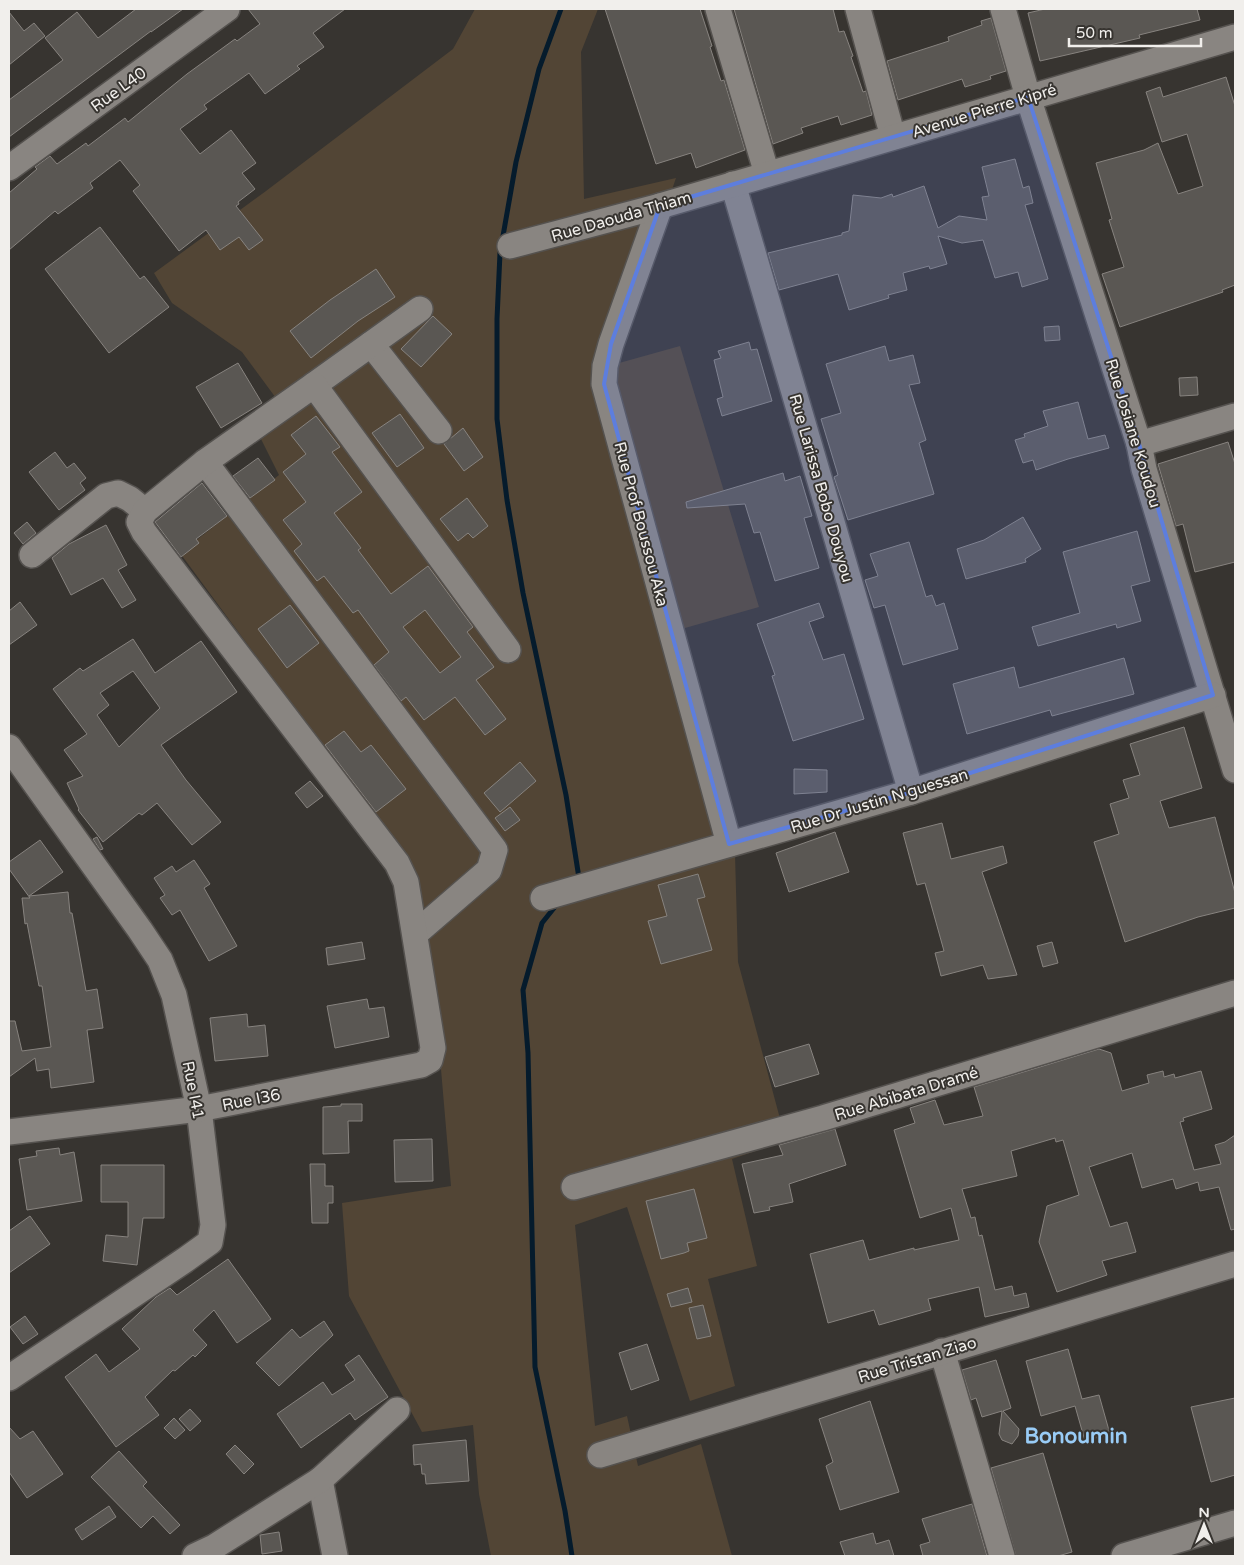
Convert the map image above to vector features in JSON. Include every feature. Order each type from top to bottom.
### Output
[{"type":"street","name":"Rue L40","points":[[9,168],[227,9]]},
{"type":"street","points":[[718,9],[764,162]]},
{"type":"street","points":[[858,9],[893,137]]},
{"type":"street","name":"Rue Josiane Koudou","points":[[1005,9],[1028,97],[1139,444],[1144,469],[1235,770]]},
{"type":"street","name":"Avenue Pierre Kipré","points":[[733,184],[764,162],[893,137],[1235,37]]},
{"type":"street","name":"Rue Daouda Thiam","points":[[510,246],[660,206],[733,184]]},
{"type":"street","name":"Rue Larissa Bobo Douyou","points":[[733,184],[911,792]]},
{"type":"street","name":"Rue Prof Boussou Aka","points":[[660,206],[611,344],[605,366],[604,384],[729,844]]},
{"type":"street","points":[[415,934],[406,882],[397,863],[144,532],[139,522],[144,511],[205,462],[420,309]]},
{"type":"street","points":[[371,344],[439,431]]},
{"type":"street","points":[[314,384],[508,650]]},
{"type":"street","points":[[1139,444],[1235,416]]},
{"type":"street","points":[[205,462],[495,850],[489,870],[415,934]]},
{"type":"street","points":[[32,555],[106,496],[118,493],[130,498],[144,511]]},
{"type":"street","name":"Rue Dr Justin N'guessan","points":[[543,898],[911,792],[1213,695]]},
{"type":"street","name":"Rue I41","points":[[9,747],[160,960],[174,995],[200,1109],[213,1226],[210,1242],[9,1378]]},
{"type":"street","name":"Rue I36","points":[[9,1132],[200,1109],[421,1065],[430,1060],[433,1048],[415,934]]},
{"type":"street","name":"Rue Abibata Dramé","points":[[574,1187],[823,1118],[1235,992]]},
{"type":"street","name":"Rue Tristan Ziao","points":[[600,1456],[942,1351],[1235,1264]]},
{"type":"street","points":[[942,1351],[1002,1556]]},
{"type":"street","points":[[196,1556],[214,1547],[320,1480],[397,1410]]},
{"type":"street","points":[[320,1480],[335,1556]]},
{"type":"street","points":[[1124,1556],[1235,1523]]},
{"type":"highlighted area","points":[[1028,97],[1139,444],[1213,695],[911,792],[729,844],[604,384],[611,344],[660,206]]},
{"type":"shaded area","points":[[475,9],[598,9],[581,52],[584,199],[676,178],[612,365],[680,346],[759,607],[678,630],[735,854],[738,962],[786,1141],[732,1159],[757,1266],[708,1279],[735,1386],[690,1401],[627,1207],[575,1225],[595,1426],[627,1416],[638,1466],[701,1444],[732,1556],[491,1556],[479,1494],[473,1425],[422,1432],[349,1296],[342,1203],[451,1186],[439,1046],[408,862],[180,553],[279,475],[253,423],[284,409],[242,352],[172,303],[154,273],[266,191],[453,49]]},
{"type":"building","points":[[136,9],[183,9],[9,137],[9,100],[63,60],[45,38],[77,12],[98,38]]},
{"type":"building","points":[[248,9],[345,9],[313,33],[324,47],[297,66],[300,69],[265,94],[249,73],[204,105],[207,109],[180,129],[200,154],[231,130],[256,163],[242,173],[255,189],[238,202],[239,204],[236,206],[263,240],[249,250],[239,237],[220,250],[206,230],[179,251],[133,191],[140,185],[120,160],[90,183],[93,188],[58,214],[55,211],[9,250],[9,193],[37,169],[35,167],[50,156],[57,164],[86,143],[88,146],[125,118],[128,122],[187,74],[235,39],[237,41],[260,24]]},
{"type":"building","points":[[605,9],[700,9],[712,46],[710,47],[721,81],[724,80],[745,150],[696,168],[691,153],[656,164]]},
{"type":"building","points":[[734,9],[833,9],[839,32],[844,31],[863,92],[866,91],[872,115],[841,125],[838,116],[801,128],[803,133],[773,144]]},
{"type":"building","points":[[1045,9],[1197,9],[1200,20],[1139,35],[1140,38],[1040,61],[1028,13]]},
{"type":"building","points":[[9,12],[24,31],[34,23],[45,36],[9,65]]},
{"type":"building","points":[[991,18],[1006,71],[990,76],[991,79],[965,87],[962,79],[898,100],[887,61],[949,41],[948,37],[982,25],[981,21]]},
{"type":"building","points":[[1226,77],[1235,106],[1235,285],[1222,290],[1223,292],[1120,327],[1102,274],[1124,267],[1109,220],[1112,219],[1096,163],[1144,150],[1158,143],[1178,194],[1203,186],[1187,134],[1162,142],[1146,92],[1160,87],[1163,97]]},
{"type":"building","points":[[1015,159],[1023,188],[1029,186],[1033,203],[1025,205],[1048,279],[1022,287],[1018,272],[995,278],[983,240],[962,243],[938,236],[947,264],[930,269],[929,266],[903,273],[907,290],[888,295],[889,298],[849,310],[838,274],[779,290],[768,253],[842,235],[842,233],[849,231],[853,195],[881,198],[892,194],[893,197],[924,186],[938,228],[959,216],[987,220],[982,197],[989,196],[982,167]]},
{"type":"building","points":[[100,227],[140,279],[144,276],[169,307],[109,353],[45,269]]},
{"type":"building","points":[[376,269],[395,297],[358,321],[311,358],[290,331],[330,300]]},
{"type":"building","points":[[433,316],[452,334],[421,367],[401,349]]},
{"type":"building","points":[[1059,326],[1060,340],[1045,341],[1044,327]]},
{"type":"building","points":[[749,342],[751,350],[757,349],[772,401],[722,416],[717,399],[723,397],[714,360],[721,358],[718,351]]},
{"type":"building","points":[[885,346],[889,361],[913,355],[920,383],[909,385],[926,440],[919,443],[934,494],[848,520],[834,477],[838,475],[821,419],[841,413],[826,364]]},
{"type":"building","points":[[238,363],[262,403],[221,428],[196,387]]},
{"type":"building","points":[[1197,377],[1198,395],[1180,396],[1179,378]]},
{"type":"building","points":[[1078,402],[1088,439],[1105,435],[1109,448],[1036,470],[1033,460],[1023,463],[1015,440],[1025,437],[1024,434],[1048,426],[1043,411]]},
{"type":"building","points":[[400,414],[424,448],[397,467],[372,433]]},
{"type":"building","points":[[316,416],[340,447],[332,452],[362,492],[334,513],[361,548],[358,550],[391,594],[428,566],[473,627],[467,632],[494,667],[476,680],[506,719],[485,735],[455,697],[424,720],[406,697],[401,701],[374,665],[389,652],[358,610],[353,613],[324,576],[317,581],[294,551],[302,544],[283,520],[306,502],[283,472],[306,454],[291,435]],"holes":[[[425,610],[461,657],[440,673],[403,627]]]},
{"type":"building","points":[[463,428],[483,457],[464,471],[444,444]]},
{"type":"building","points":[[1228,442],[1235,464],[1235,562],[1195,572],[1183,524],[1176,526],[1158,464]]},
{"type":"building","points":[[55,452],[67,468],[74,463],[86,478],[80,483],[85,490],[59,510],[29,472]]},
{"type":"building","points":[[258,458],[275,480],[250,498],[233,476]]},
{"type":"building","points":[[783,473],[785,481],[800,476],[812,516],[804,518],[819,568],[775,581],[760,532],[754,533],[745,504],[687,508],[686,502]]},
{"type":"building","points":[[202,483],[227,516],[196,539],[199,543],[181,557],[155,522]]},
{"type":"building","points":[[467,498],[488,526],[473,538],[468,533],[458,541],[440,519]]},
{"type":"building","points":[[1023,517],[1041,549],[1025,559],[1026,562],[966,579],[957,549],[984,540]]},
{"type":"building","points":[[27,522],[36,533],[23,544],[14,533]]},
{"type":"building","points":[[106,525],[127,565],[118,570],[136,600],[122,608],[103,578],[71,595],[52,558],[69,544]]},
{"type":"building","points":[[1137,531],[1150,581],[1131,586],[1141,621],[1117,628],[1116,624],[1038,646],[1032,627],[1080,613],[1063,552]]},
{"type":"building","points":[[909,542],[926,597],[932,595],[936,606],[944,603],[958,649],[903,665],[885,605],[874,608],[865,580],[878,576],[870,554]]},
{"type":"building","points":[[20,602],[37,625],[9,645],[9,611]]},
{"type":"building","points":[[819,603],[824,617],[809,622],[823,660],[844,654],[864,719],[793,741],[772,676],[775,675],[757,624]]},
{"type":"building","points":[[290,605],[319,643],[287,668],[258,629]]},
{"type":"building","points":[[133,639],[155,673],[201,641],[237,692],[161,745],[186,780],[221,822],[192,845],[157,803],[142,815],[139,813],[103,842],[78,810],[67,783],[83,776],[64,750],[87,734],[53,689],[80,668],[83,671]],"holes":[[[133,671],[160,708],[119,747],[97,715],[109,705],[100,693]]]},
{"type":"building","points":[[1124,658],[1134,694],[1052,716],[1050,710],[967,734],[953,684],[1014,667],[1019,688]]},
{"type":"building","points":[[1184,727],[1202,788],[1160,801],[1169,828],[1215,817],[1235,893],[1235,908],[1198,917],[1125,942],[1094,842],[1119,834],[1110,804],[1129,798],[1123,780],[1140,775],[1130,744]]},
{"type":"building","points":[[344,731],[361,752],[371,745],[406,789],[376,812],[325,745]]},
{"type":"building","points":[[520,762],[536,781],[500,812],[484,793]]},
{"type":"building","points":[[794,769],[827,770],[827,792],[794,794]]},
{"type":"building","points":[[310,781],[323,796],[307,808],[295,793]]},
{"type":"building","points":[[510,807],[520,820],[505,831],[495,818]]},
{"type":"building","points":[[942,823],[951,859],[1003,846],[1007,863],[982,872],[1017,975],[988,979],[983,965],[941,976],[935,953],[944,951],[925,883],[917,885],[903,833]]},
{"type":"building","points":[[835,832],[849,872],[789,892],[776,853]]},
{"type":"building","points":[[97,837],[103,849],[100,850],[93,839]]},
{"type":"building","points":[[40,840],[63,872],[29,896],[68,892],[70,913],[72,913],[86,991],[97,989],[103,1028],[87,1030],[94,1082],[51,1088],[49,1069],[37,1071],[35,1058],[9,1077],[9,1021],[15,1021],[22,1051],[51,1047],[42,986],[39,986],[27,923],[25,924],[22,898],[30,898],[9,869],[9,862]]},
{"type":"building","points":[[194,860],[210,884],[204,888],[237,946],[209,961],[180,910],[172,915],[160,898],[165,895],[154,878],[172,866],[176,872]]},
{"type":"building","points":[[698,874],[705,897],[697,899],[712,950],[661,964],[648,921],[667,916],[658,885]]},
{"type":"building","points":[[362,942],[365,959],[328,965],[326,948]]},
{"type":"building","points":[[1052,942],[1058,963],[1043,967],[1037,946]]},
{"type":"building","points":[[367,999],[369,1009],[384,1007],[389,1037],[335,1048],[327,1006]]},
{"type":"building","points":[[247,1014],[248,1027],[265,1025],[268,1056],[215,1061],[210,1018]]},
{"type":"building","points":[[809,1044],[819,1074],[775,1087],[765,1057]]},
{"type":"building","points":[[1099,1049],[1111,1053],[1122,1091],[1149,1083],[1147,1075],[1163,1071],[1164,1077],[1174,1074],[1175,1078],[1201,1071],[1212,1109],[1183,1118],[1184,1121],[1180,1122],[1194,1170],[1221,1164],[1215,1145],[1225,1142],[1235,1135],[1235,1229],[1231,1230],[1219,1187],[1200,1191],[1198,1182],[1176,1189],[1173,1179],[1142,1188],[1132,1153],[1089,1167],[1110,1227],[1127,1222],[1136,1252],[1102,1261],[1107,1275],[1057,1292],[1039,1242],[1047,1206],[1079,1195],[1063,1140],[1056,1142],[1055,1138],[1011,1151],[1017,1176],[962,1189],[971,1218],[975,1217],[979,1236],[982,1235],[995,1290],[1012,1286],[1014,1296],[1026,1293],[1029,1307],[985,1317],[979,1287],[928,1299],[931,1310],[879,1325],[874,1310],[828,1323],[810,1254],[863,1240],[869,1260],[914,1248],[914,1250],[959,1240],[951,1208],[920,1218],[894,1130],[915,1123],[910,1108],[935,1100],[944,1125],[983,1116],[974,1087]]},
{"type":"building","points":[[341,1104],[362,1104],[362,1121],[348,1121],[349,1153],[323,1154],[323,1107],[341,1106]]},
{"type":"building","points":[[835,1129],[846,1165],[789,1184],[793,1202],[769,1207],[770,1210],[754,1213],[742,1164],[783,1155],[779,1145]]},
{"type":"building","points":[[432,1139],[433,1181],[395,1182],[394,1140]]},
{"type":"building","points":[[59,1148],[60,1155],[74,1152],[82,1201],[27,1210],[19,1159],[37,1156],[36,1151]]},
{"type":"building","points":[[310,1164],[325,1164],[325,1186],[333,1186],[333,1203],[328,1203],[328,1223],[312,1223]]},
{"type":"building","points":[[101,1165],[164,1165],[164,1218],[143,1218],[137,1265],[103,1261],[106,1235],[128,1237],[128,1202],[101,1202]]},
{"type":"building","points":[[694,1189],[707,1238],[687,1243],[689,1251],[661,1259],[646,1201]]},
{"type":"building","points":[[30,1216],[50,1244],[9,1273],[9,1231]]},
{"type":"building","points":[[228,1259],[271,1319],[237,1343],[214,1310],[193,1330],[207,1345],[195,1357],[193,1355],[175,1371],[173,1370],[145,1397],[159,1415],[116,1447],[65,1377],[96,1354],[109,1372],[140,1349],[122,1329],[156,1297],[170,1288],[177,1295]]},
{"type":"building","points":[[688,1288],[692,1302],[671,1307],[667,1294]]},
{"type":"building","points":[[703,1305],[711,1336],[697,1339],[689,1308]]},
{"type":"building","points":[[25,1316],[38,1334],[23,1344],[10,1327]]},
{"type":"building","points":[[324,1321],[333,1335],[279,1386],[256,1363],[292,1329],[300,1338]]},
{"type":"building","points":[[647,1344],[659,1380],[631,1390],[619,1353]]},
{"type":"building","points":[[1068,1349],[1082,1399],[1099,1395],[1110,1434],[1085,1441],[1075,1406],[1041,1416],[1026,1361]]},
{"type":"building","points":[[359,1355],[388,1397],[355,1420],[350,1413],[301,1448],[277,1414],[323,1382],[332,1395],[355,1380],[345,1365]]},
{"type":"building","points":[[996,1360],[1011,1408],[1003,1411],[1019,1429],[1018,1436],[1012,1444],[1002,1440],[999,1434],[1002,1411],[982,1417],[976,1398],[971,1400],[962,1370]]},
{"type":"building","points":[[1235,1398],[1235,1475],[1211,1482],[1191,1407]]},
{"type":"building","points":[[870,1401],[899,1492],[840,1510],[826,1466],[833,1462],[819,1419]]},
{"type":"building","points":[[190,1409],[201,1421],[190,1431],[179,1419]]},
{"type":"building","points":[[174,1418],[185,1430],[175,1439],[164,1428]]},
{"type":"building","points":[[9,1427],[20,1439],[33,1431],[63,1474],[27,1498],[9,1472]]},
{"type":"building","points":[[466,1440],[469,1481],[426,1484],[421,1464],[414,1465],[413,1445]]},
{"type":"building","points":[[235,1445],[254,1464],[244,1474],[226,1454]]},
{"type":"building","points":[[119,1451],[147,1482],[143,1486],[180,1525],[170,1534],[153,1516],[141,1528],[91,1477]]},
{"type":"building","points":[[1043,1453],[1072,1552],[1058,1556],[1016,1556],[991,1468]]},
{"type":"building","points":[[972,1504],[987,1556],[923,1556],[920,1545],[930,1542],[922,1519]]},
{"type":"building","points":[[109,1506],[116,1517],[82,1540],[75,1529]]},
{"type":"building","points":[[279,1532],[282,1551],[262,1554],[260,1535]]},
{"type":"building","points":[[873,1533],[876,1544],[889,1540],[894,1556],[845,1556],[840,1542]]},
{"type":"waterway","points":[[561,9],[539,69],[516,162],[500,253],[497,319],[497,419],[507,500],[523,593],[566,795],[578,880]]},
{"type":"waterway","points":[[558,903],[542,923],[523,990],[528,1053],[535,1367],[565,1511],[572,1556]]},
{"type":"district","name":"Bonoumin","points":[[1076,1436]]}]
